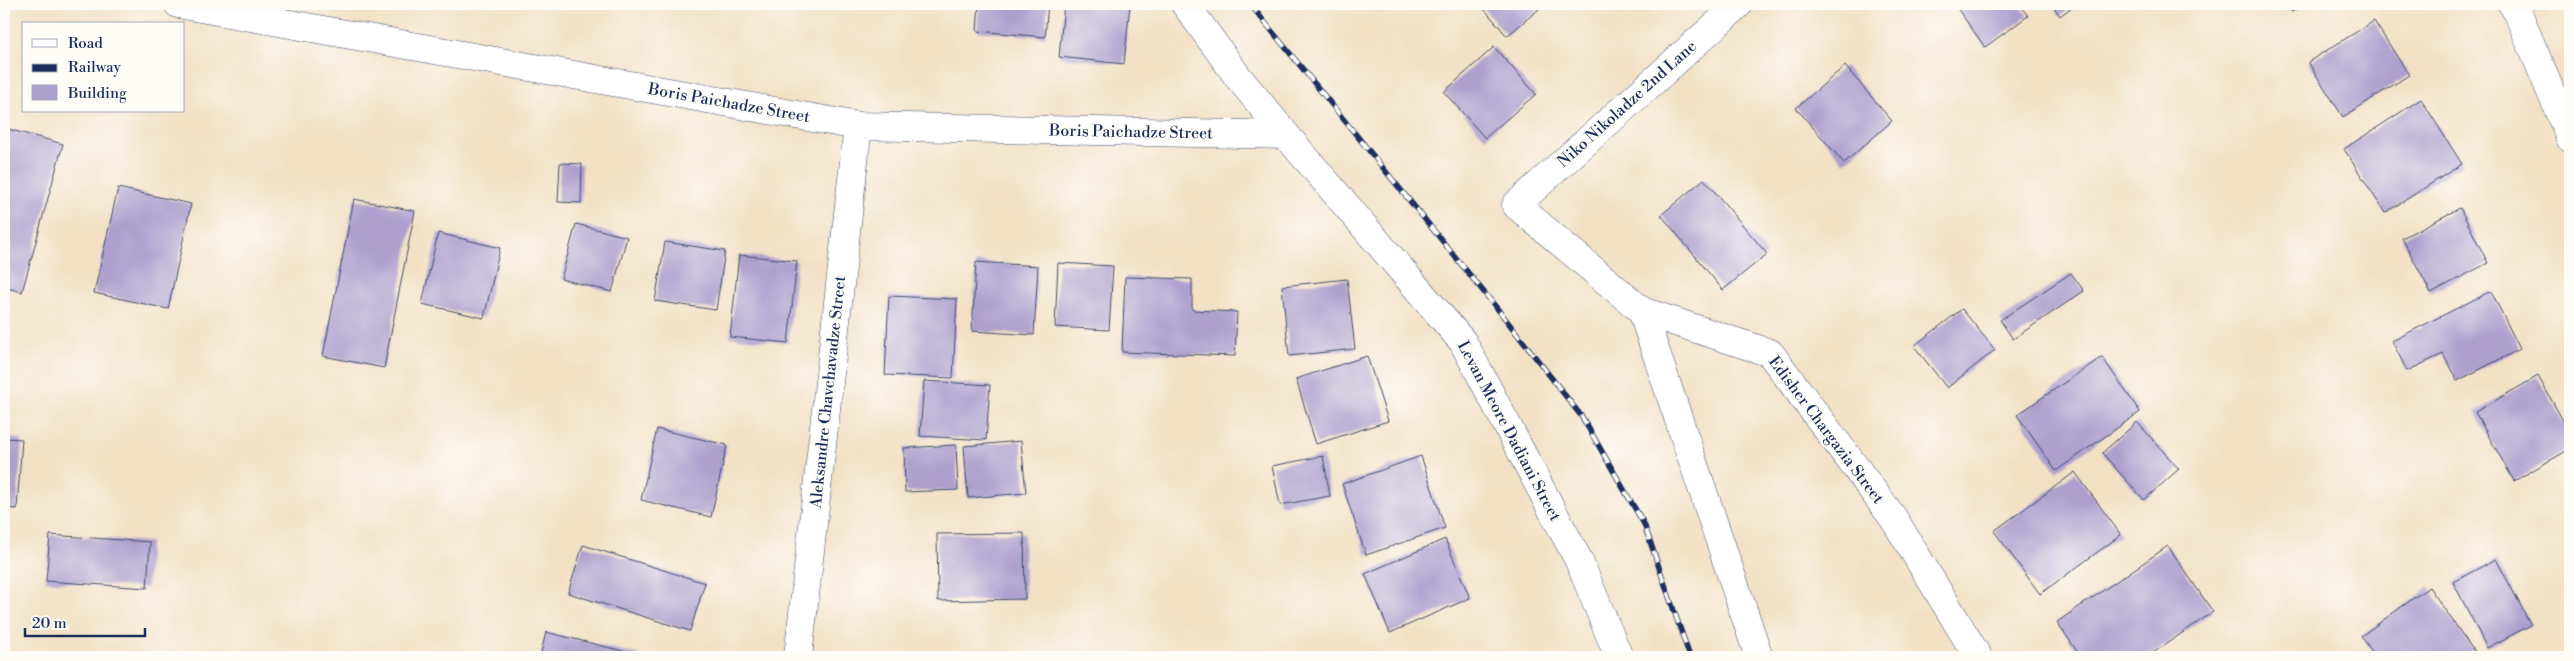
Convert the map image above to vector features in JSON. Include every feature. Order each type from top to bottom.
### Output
[{"type":"street","name":"Boris Paichadze Street","points":[[178,4],[858,126],[1286,135]]},
{"type":"street","name":"Levan Meore Dadiani Street","points":[[1185,4],[1238,77],[1463,342],[1579,561],[1619,657]]},
{"type":"street","name":"Niko Nikoladze 2nd Lane","points":[[1516,205],[1739,4]]},
{"type":"street","points":[[2512,4],[2518,13],[2570,138]]},
{"type":"street","name":"Aleksandre Chavchavadze Street","points":[[798,657],[858,126]]},
{"type":"street","name":"Edisher Chargazia Street","points":[[1516,205],[1642,311],[1770,353],[1894,519],[1978,657]]},
{"type":"street","points":[[1642,311],[1759,657]]},
{"type":"building","points":[[979,4],[1048,4],[1045,37],[977,31]]},
{"type":"building","points":[[1064,4],[1130,4],[1124,64],[1059,57]]},
{"type":"building","points":[[1480,4],[1545,4],[1507,36]]},
{"type":"building","points":[[1954,4],[2019,4],[2028,16],[1985,47]]},
{"type":"building","points":[[2051,4],[2076,4],[2060,16]]},
{"type":"building","points":[[2285,4],[2303,4],[2292,12]]},
{"type":"building","points":[[2374,21],[2409,75],[2343,117],[2308,62]]},
{"type":"building","points":[[1494,47],[1536,94],[1485,138],[1444,92]]},
{"type":"building","points":[[1845,66],[1892,121],[1844,163],[1796,108]]},
{"type":"building","points":[[2421,99],[2462,164],[2385,213],[2344,149]]},
{"type":"building","points":[[4,128],[63,144],[22,292],[4,287]]},
{"type":"building","points":[[560,163],[582,164],[581,203],[558,202]]},
{"type":"building","points":[[1704,179],[1767,254],[1723,290],[1661,215]]},
{"type":"building","points":[[118,188],[191,204],[168,309],[94,293]]},
{"type":"building","points":[[354,199],[415,211],[384,368],[323,356]]},
{"type":"building","points":[[2460,208],[2488,263],[2431,293],[2402,238]]},
{"type":"building","points":[[576,224],[627,237],[612,292],[561,279]]},
{"type":"building","points":[[438,233],[500,248],[484,318],[422,304]]},
{"type":"building","points":[[665,242],[725,251],[716,310],[655,301]]},
{"type":"building","points":[[739,255],[797,261],[788,343],[730,337]]},
{"type":"building","points":[[976,262],[1038,266],[1034,335],[972,331]]},
{"type":"building","points":[[1058,263],[1113,266],[1109,330],[1055,327]]},
{"type":"building","points":[[2071,273],[2084,291],[2013,339],[2000,320]]},
{"type":"building","points":[[1125,277],[1192,279],[1192,310],[1237,312],[1235,356],[1122,352]]},
{"type":"building","points":[[1347,279],[1355,349],[1289,356],[1282,286]]},
{"type":"building","points":[[2491,291],[2520,349],[2457,381],[2443,354],[2407,371],[2392,341]]},
{"type":"building","points":[[889,296],[957,299],[953,378],[885,375]]},
{"type":"building","points":[[1962,309],[1995,350],[1947,388],[1914,346]]},
{"type":"building","points":[[1367,356],[1388,421],[1316,444],[1296,379]]},
{"type":"building","points":[[2102,357],[2140,412],[2056,471],[2017,415]]},
{"type":"building","points":[[2538,376],[2570,433],[2570,449],[2514,481],[2475,412]]},
{"type":"building","points":[[924,381],[990,385],[986,440],[920,436]]},
{"type":"building","points":[[2137,422],[2179,469],[2144,500],[2102,453]]},
{"type":"building","points":[[657,429],[727,445],[711,517],[641,500]]},
{"type":"building","points":[[4,438],[22,439],[17,509],[4,508]]},
{"type":"building","points":[[1021,441],[1026,493],[968,498],[964,446]]},
{"type":"building","points":[[956,445],[958,490],[905,492],[904,448]]},
{"type":"building","points":[[1323,456],[1330,496],[1280,505],[1272,466]]},
{"type":"building","points":[[1421,456],[1445,528],[1366,555],[1342,484]]},
{"type":"building","points":[[2075,472],[2121,535],[2040,594],[1994,531]]},
{"type":"building","points":[[1024,533],[1025,599],[938,601],[937,534]]},
{"type":"building","points":[[50,535],[150,542],[147,588],[46,581]]},
{"type":"building","points":[[1445,539],[1470,598],[1390,633],[1365,574]]},
{"type":"building","points":[[583,545],[705,583],[690,631],[568,593]]},
{"type":"building","points":[[2168,546],[2213,612],[2147,657],[2081,657],[2057,622]]},
{"type":"building","points":[[2496,559],[2531,625],[2487,648],[2453,582]]},
{"type":"building","points":[[2429,587],[2478,657],[2376,657],[2361,636]]},
{"type":"building","points":[[546,632],[647,657],[540,657]]},
{"type":"railway","points":[[1250,4],[1500,312],[1582,417],[1644,524],[1690,657]]}]
